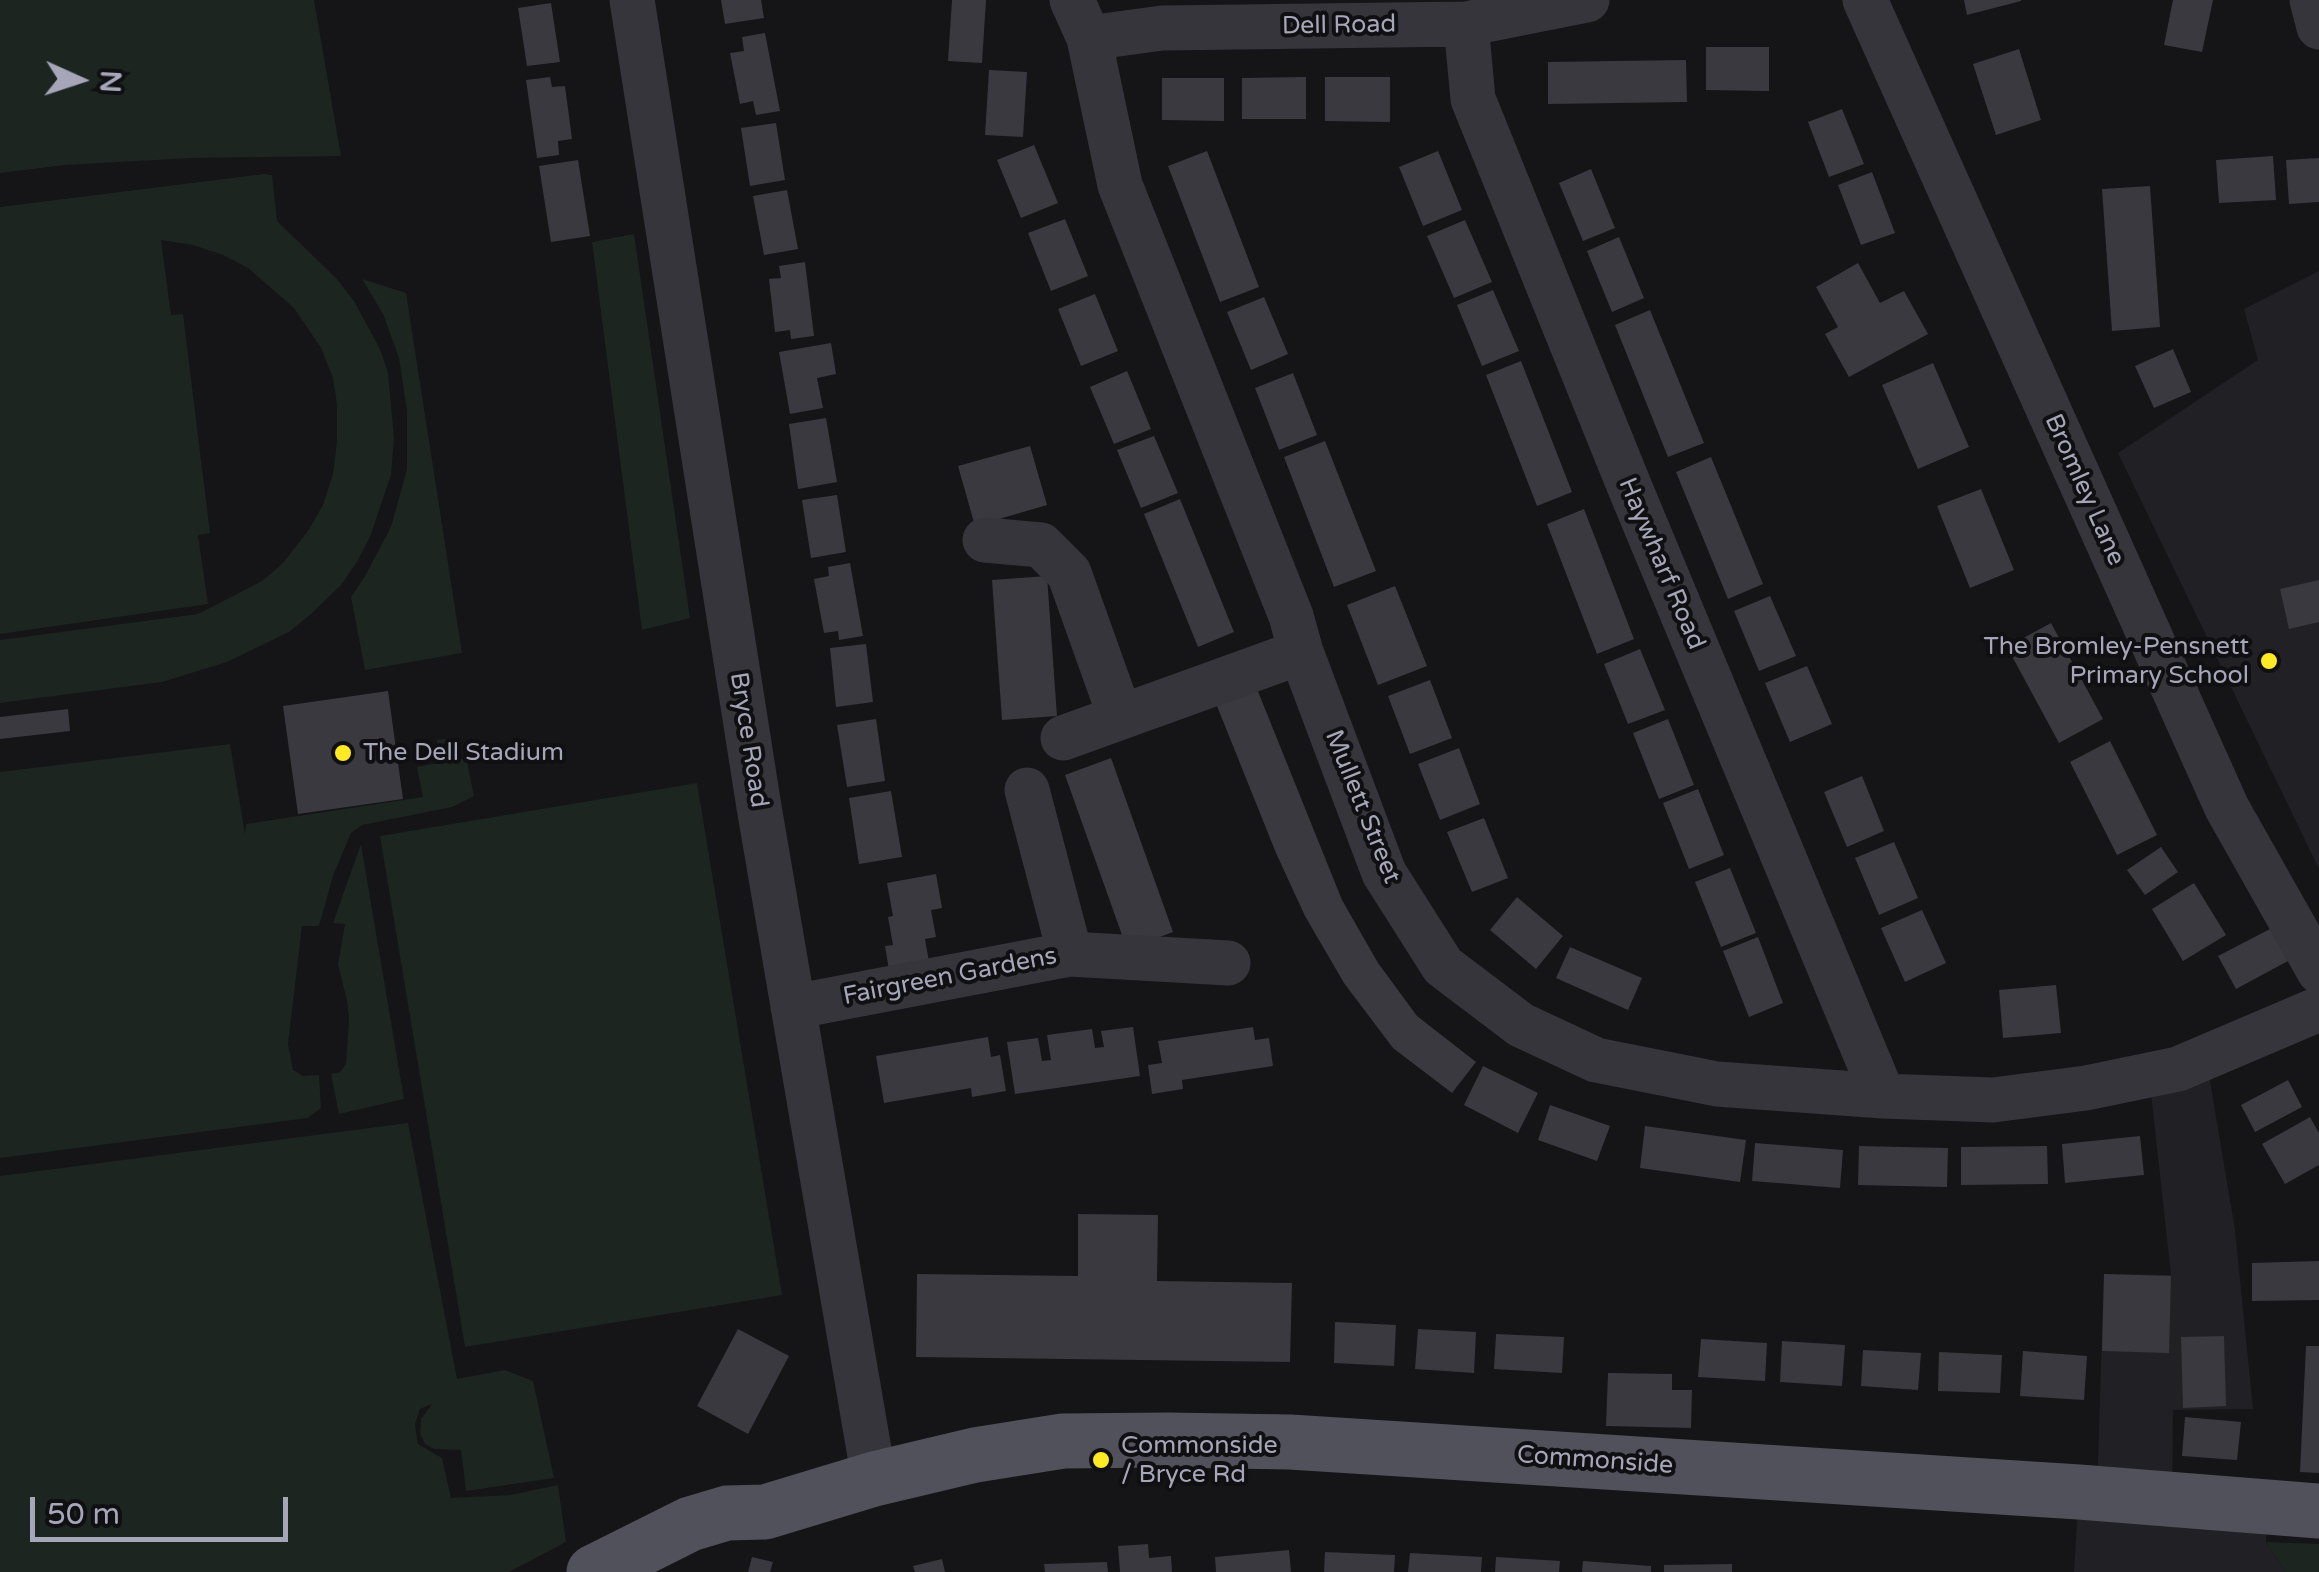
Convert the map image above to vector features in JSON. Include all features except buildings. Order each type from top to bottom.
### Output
[{"type":"main road","name":"Commonside","points":[[765,1512],[874,1479],[976,1455],[1063,1441],[1272,1442],[2079,1492],[2319,1511]]},
{"type":"main road","points":[[594,1572],[690,1524],[727,1514],[765,1512]]},
{"type":"main road","points":[[662,1572],[731,1541],[765,1512]]},
{"type":"street","name":"Bryce Road","points":[[632,0],[730,631],[874,1479]]},
{"type":"street","name":"Dell Road","points":[[1081,19],[1162,28],[1466,24],[1587,0]]},
{"type":"street","name":"Bromley Lane","points":[[1865,0],[2227,808],[2319,971]]},
{"type":"street","points":[[2312,0],[2319,27]]},
{"type":"street","name":"Mullett Street","points":[[1081,19],[1120,185],[1291,616],[1384,873],[1443,966],[1521,1026],[1596,1060],[1717,1084],[1882,1096],[1993,1100],[2118,1082],[2178,1069],[2319,1009]]},
{"type":"street","name":"Haywharf Road","points":[[1466,24],[1473,99],[1882,1096]]},
{"type":"street","points":[[986,540],[1041,545],[1070,573],[1120,716]]},
{"type":"street","points":[[1063,738],[1301,652]]},
{"type":"street","points":[[1027,790],[1070,954]]},
{"type":"street","name":"Fairgreen Gardens","points":[[793,1007],[1070,954],[1228,963]]},
{"type":"shaded area","points":[[0,0],[314,0],[341,156],[192,158],[0,173]]},
{"type":"shaded area","points":[[272,175],[277,221],[354,301],[380,349],[388,373],[394,438],[391,475],[370,537],[341,585],[311,614],[289,632],[227,662],[162,682],[0,703],[0,640],[198,614],[262,581],[283,563],[323,505],[333,474],[337,404],[333,378],[321,348],[294,308],[248,268],[223,255],[161,240],[171,315],[183,314],[210,533],[198,535],[208,604],[0,634],[0,207]]},
{"type":"shaded area","points":[[634,234],[690,618],[642,630],[592,242]]},
{"type":"shaded area","name":"The Bromley-Pensnett Primary School","points":[[2319,271],[2319,869],[2118,453],[2258,360],[2244,309]]},
{"type":"shaded area","points":[[362,279],[406,293],[462,653],[365,670],[351,597],[391,527],[407,469],[407,411],[399,358],[383,314]]},
{"type":"shaded area","points":[[452,738],[457,756],[467,762],[474,796],[452,807],[362,825],[351,833],[333,876],[319,926],[302,926],[288,1044],[293,1070],[303,1076],[319,1075],[321,1108],[308,1118],[0,1158],[0,772],[230,744],[245,834],[246,824],[423,797],[417,767],[438,763],[437,740]]},
{"type":"shaded area","points":[[697,783],[782,1295],[465,1347],[380,836]]},
{"type":"shaded area","points":[[361,844],[404,1099],[339,1114],[331,1074],[340,1072],[346,1064],[349,1018],[338,964],[345,924],[333,923]]},
{"type":"shaded area","points":[[2206,1057],[2235,1230],[2253,1409],[2173,1410],[2172,1499],[2268,1507],[2266,1542],[2286,1572],[2074,1572],[2079,1492],[2097,1493],[2104,1274],[2171,1275],[2149,1075]]},
{"type":"shaded area","points":[[408,1123],[457,1379],[505,1370],[533,1381],[554,1478],[466,1491],[461,1450],[434,1449],[425,1444],[420,1434],[421,1419],[432,1404],[420,1409],[415,1424],[418,1444],[442,1458],[451,1498],[510,1495],[558,1485],[566,1542],[509,1572],[0,1572],[0,1176]]},
{"type":"shaded area","points":[[2266,1542],[2319,1544],[2319,1572],[2286,1572]]},
{"type":"place","name":"The Bromley-Pensnett Primary School","points":[[2269,661]]},
{"type":"place","name":"The Dell Stadium","points":[[343,753]]},
{"type":"place","name":"Commonside / Bryce Rd","points":[[1101,1460]]}]
